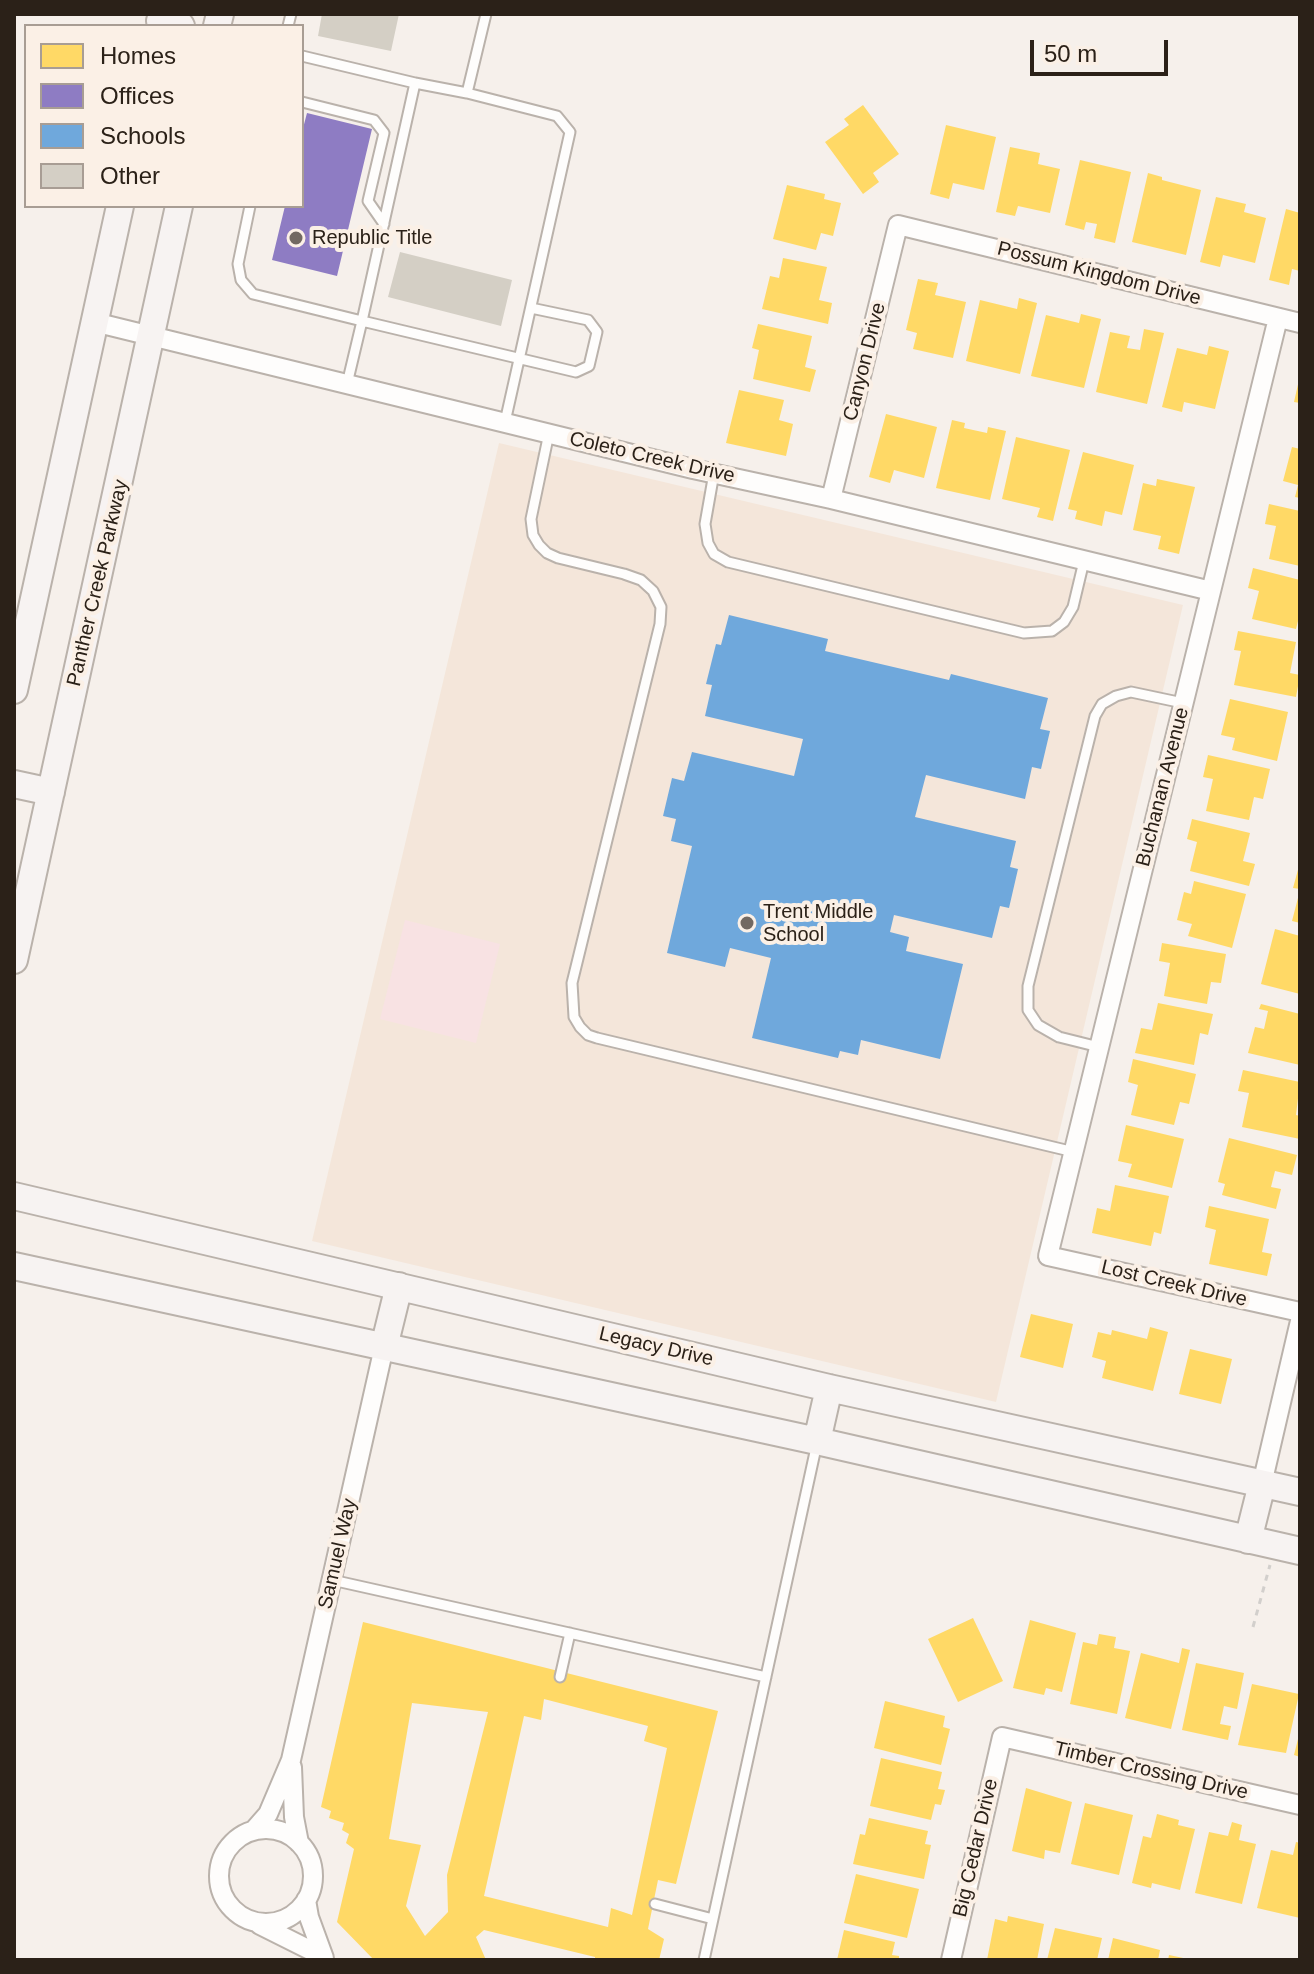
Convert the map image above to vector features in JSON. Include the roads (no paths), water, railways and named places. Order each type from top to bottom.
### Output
[{"type":"main road","points":[[14,690],[120,208]]},
{"type":"main road","name":"Panther Creek Parkway","points":[[14,960],[179,208]]},
{"type":"main road","points":[[14,784],[51,792]]},
{"type":"main road","name":"Legacy Drive","points":[[14,1196],[829,1388],[1300,1492]]},
{"type":"main road","points":[[14,1266],[817,1441],[1300,1551]]},
{"type":"main road","points":[[384,1347],[399,1286]]},
{"type":"main road","points":[[817,1441],[829,1388]]},
{"type":"main road","points":[[1248,1540],[1262,1484]]},
{"type":"street","name":"Possum Kingdom Drive","points":[[898,225],[1300,323]]},
{"type":"street","name":"Canyon Drive","points":[[831,499],[898,225]]},
{"type":"street","name":"Buchanan Avenue","points":[[1048,1256],[1278,318]]},
{"type":"street","name":"Coleto Creek Drive","points":[[94,322],[1211,591]]},
{"type":"street","name":"Lost Creek Drive","points":[[1048,1256],[1300,1312]]},
{"type":"street","points":[[1262,1484],[1300,1321]]},
{"type":"street","name":"Samuel Way","points":[[254,1830],[268,1814],[291,1760],[384,1347]]},
{"type":"street","name":"Timber Crossing Drive","points":[[1002,1737],[1300,1805]]},
{"type":"street","name":"Big Cedar Drive","points":[[951,1960],[1002,1737]]},
{"type":"street","name":"Samuel Way","points":[[291,1760],[294,1817],[299,1843]]},
{"type":"street","points":[[253,1922],[269,1924],[284,1920],[297,1912],[312,1886],[308,1855],[286,1833],[271,1829],[254,1830],[228,1846],[218,1875],[220,1891],[228,1905],[239,1915],[253,1922],[284,1935],[324,1958]]},
{"type":"street","points":[[306,1900],[324,1958]]},
{"type":"lane","points":[[467,93],[486,14]]},
{"type":"lane","points":[[304,56],[557,116],[570,132],[505,422]]},
{"type":"lane","points":[[347,384],[415,83]]},
{"type":"lane","points":[[304,102],[374,120],[384,133],[368,201],[384,224]]},
{"type":"lane","points":[[250,208],[238,264],[241,280],[253,294],[576,372],[589,366],[597,332],[588,320],[531,308]]},
{"type":"lane","points":[[549,433],[531,519],[533,535],[539,545],[558,558],[641,580],[653,591],[661,607],[660,624],[572,983],[574,1017],[580,1027],[597,1038],[1074,1152]]},
{"type":"lane","points":[[714,473],[705,524],[708,543],[714,554],[728,562],[1024,633],[1052,631],[1064,622],[1073,607],[1084,560]]},
{"type":"lane","points":[[1099,1047],[1059,1037],[1038,1025],[1028,1010],[1028,986],[1095,716],[1102,704],[1131,692],[1183,703]]},
{"type":"lane","points":[[704,1960],[817,1441]]},
{"type":"lane","points":[[332,1580],[766,1677]]},
{"type":"lane","points":[[560,1677],[570,1633]]},
{"type":"lane","points":[[655,1904],[713,1919]]},
{"type":"place","name":"Republic Title","points":[[296,238]]},
{"type":"place","name":"Trent Middle School","points":[[747,923]]}]
